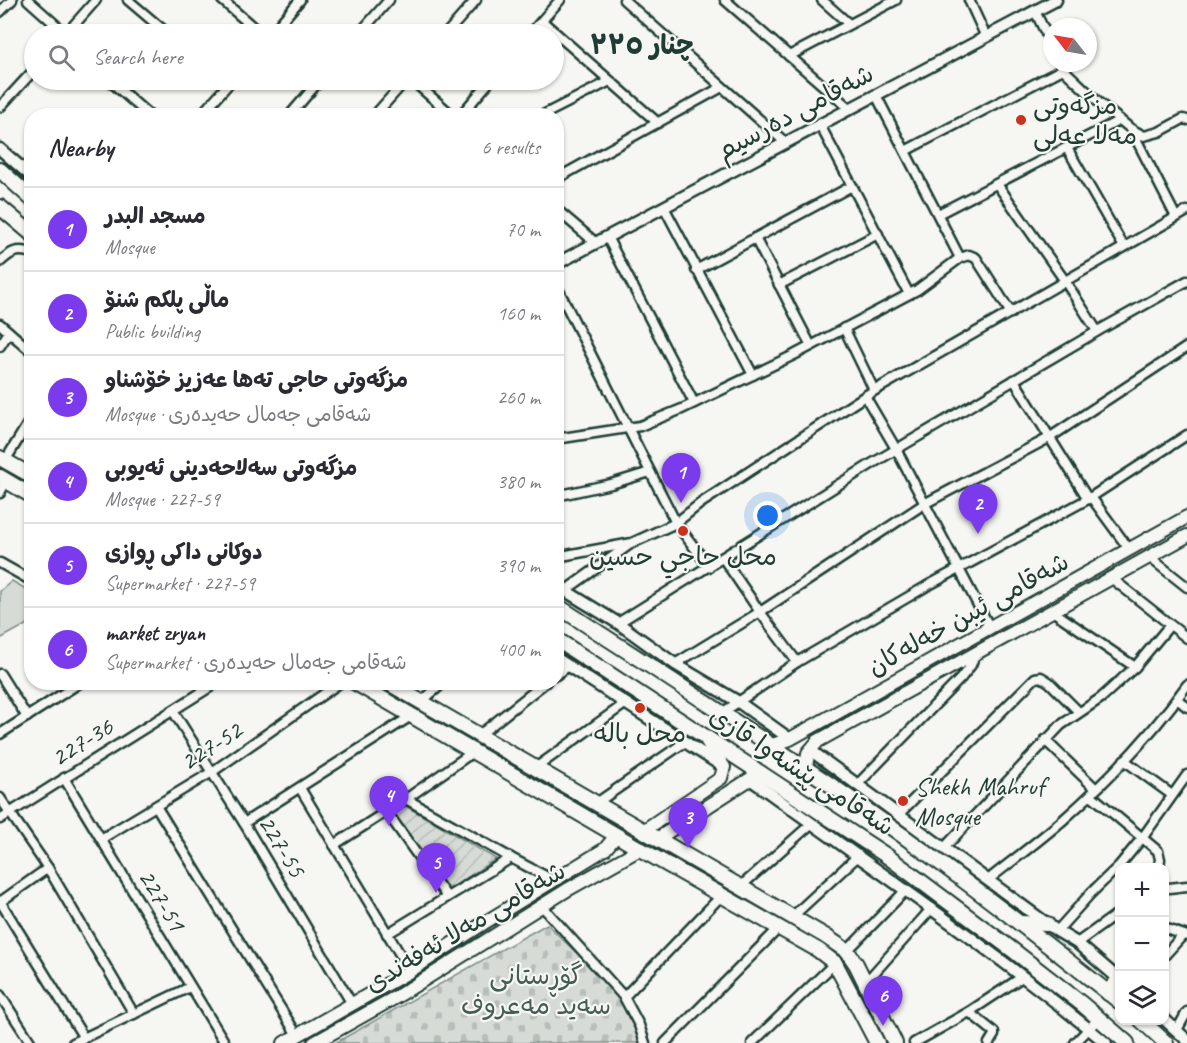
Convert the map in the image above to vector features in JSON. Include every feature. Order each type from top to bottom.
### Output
[{"type":"main road","points":[[0,170],[24,192]]},
{"type":"main road","points":[[0,207],[24,227]]},
{"type":"main road","points":[[2,460],[24,472]]},
{"type":"main road","points":[[2,484],[24,493]]},
{"type":"main road","name":"شەقامی ئیبن خەلەکان","points":[[770,746],[790,739],[1187,517]]},
{"type":"main road","name":"شەقامی ئیبن خەلەکان","points":[[810,750],[818,741],[1187,536]]},
{"type":"main road","name":"شەقامی پێشەوا قازی","points":[[564,610],[806,769],[1020,922],[1115,999]]},
{"type":"main road","name":"شەقامی پێشەوا قازی","points":[[564,644],[702,735],[755,776],[887,856],[1014,951],[1082,1004],[1127,1043]]},
{"type":"main road","points":[[375,690],[411,716],[634,852],[722,895],[818,950],[835,963],[877,1043]]},
{"type":"main road","points":[[401,690],[595,804],[643,831],[661,837],[847,951],[866,982],[895,1043]]},
{"type":"main road","points":[[643,831],[719,781],[724,767],[702,735]]},
{"type":"main road","points":[[806,769],[810,750]]},
{"type":"main road","points":[[661,837],[755,776]]},
{"type":"main road","points":[[656,822],[661,837]]},
{"type":"main road","name":"شەقامی مەلا ئەفەندی","points":[[284,1043],[410,971],[605,849],[614,838]]},
{"type":"main road","name":"شەقامی مەلا ئەفەندی","points":[[314,1043],[398,996],[542,906],[634,852]]},
{"type":"main road","points":[[755,914],[764,901]]},
{"type":"main road","points":[[1020,922],[1052,927]]},
{"type":"main road","points":[[1005,963],[1014,951]]},
{"type":"main road","points":[[390,983],[398,996]]},
{"type":"main road","points":[[1108,993],[1115,985]]},
{"type":"main road","points":[[1072,1015],[1082,1004]]},
{"type":"main road","points":[[1146,1025],[1166,1043]]},
{"type":"street","points":[[0,12],[12,0]]},
{"type":"street","points":[[28,0],[55,24]]},
{"type":"street","points":[[75,24],[96,0]]},
{"type":"street","points":[[128,0],[156,24]]},
{"type":"street","points":[[222,0],[250,24]]},
{"type":"street","points":[[280,24],[300,0]]},
{"type":"street","points":[[369,24],[389,0]]},
{"type":"street","points":[[455,24],[476,0]]},
{"type":"street","points":[[539,24],[560,0]]},
{"type":"street","points":[[624,0],[786,143]]},
{"type":"street","points":[[725,0],[850,109]]},
{"type":"street","points":[[822,0],[849,24]]},
{"type":"street","points":[[789,56],[896,0]]},
{"type":"street","points":[[969,0],[986,37]]},
{"type":"street","name":"شەقامی دەرسیم","points":[[564,260],[1056,0]]},
{"type":"street","points":[[1035,11],[1043,27]]},
{"type":"street","points":[[542,21],[545,24]]},
{"type":"street","points":[[564,40],[658,123]]},
{"type":"street","points":[[905,151],[1051,72]]},
{"type":"street","points":[[1068,72],[1120,120],[1144,136],[1159,132],[1183,119],[1187,120]]},
{"type":"street","points":[[0,107],[24,81]]},
{"type":"street","points":[[557,108],[610,81]]},
{"type":"street","points":[[564,175],[722,87]]},
{"type":"street","points":[[120,90],[141,108]]},
{"type":"street","points":[[206,108],[219,90]]},
{"type":"street","points":[[296,108],[311,90]]},
{"type":"street","points":[[381,108],[397,90]]},
{"type":"street","points":[[423,90],[444,108]]},
{"type":"street","points":[[467,108],[482,90]]},
{"type":"street","points":[[876,95],[960,258]]},
{"type":"street","points":[[938,214],[1120,120]]},
{"type":"street","points":[[820,124],[909,294]]},
{"type":"street","points":[[1131,129],[1176,217]]},
{"type":"street","points":[[1067,148],[1124,247]]},
{"type":"street","points":[[0,149],[24,170]]},
{"type":"street","points":[[997,184],[1065,281],[1097,332]]},
{"type":"street","points":[[696,270],[852,186]]},
{"type":"street","points":[[664,207],[753,375]]},
{"type":"street","points":[[564,585],[632,543],[676,523],[701,503],[874,390],[1187,211]]},
{"type":"street","points":[[564,216],[596,243]]},
{"type":"street","points":[[779,285],[878,234]]},
{"type":"street","points":[[607,237],[694,403]]},
{"type":"street","points":[[755,238],[811,346]]},
{"type":"street","points":[[0,262],[12,252],[24,251]]},
{"type":"street","points":[[564,438],[640,426],[694,403],[811,346],[909,294],[960,258],[969,255],[976,258],[1011,313]]},
{"type":"street","points":[[618,623],[896,449],[1187,281]]},
{"type":"street","points":[[564,301],[676,523],[709,567]]},
{"type":"street","points":[[0,324],[24,345]]},
{"type":"street","points":[[844,328],[874,390]]},
{"type":"street","points":[[0,346],[9,332]]},
{"type":"street","points":[[675,664],[760,612],[924,504],[1049,438],[1187,347]]},
{"type":"street","points":[[1014,380],[1089,498],[1130,549]]},
{"type":"street","points":[[865,396],[896,449],[990,628]]},
{"type":"street","points":[[2,460],[24,428]]},
{"type":"street","points":[[722,713],[797,662],[960,568],[1089,498],[1187,435]]},
{"type":"street","points":[[564,494],[611,484],[650,472]]},
{"type":"street","points":[[564,556],[632,543]]},
{"type":"street","points":[[1148,556],[1187,587]]},
{"type":"street","points":[[723,558],[797,662]]},
{"type":"street","points":[[0,563],[24,576]]},
{"type":"street","points":[[1110,577],[1187,638]]},
{"type":"street","points":[[564,589],[790,739]]},
{"type":"street","points":[[1052,610],[1135,667]]},
{"type":"street","points":[[944,848],[1045,740],[1078,711],[1101,698],[1135,667],[1170,625]]},
{"type":"street","points":[[857,785],[962,678],[976,652]]},
{"type":"street","points":[[564,663],[724,767]]},
{"type":"street","points":[[564,669],[568,666]]},
{"type":"street","points":[[0,674],[27,717]]},
{"type":"street","points":[[899,814],[1035,678],[1041,677],[1049,682],[1078,711]]},
{"type":"street","points":[[987,880],[1062,821],[1093,792],[1124,760],[1187,685]]},
{"type":"street","points":[[0,734],[69,690]]},
{"type":"street","name":"227-36","points":[[0,819],[204,690]]},
{"type":"street","name":"227-52","points":[[100,839],[212,772],[330,690]]},
{"type":"street","points":[[421,702],[435,690]]},
{"type":"street","points":[[478,736],[536,690]]},
{"type":"street","points":[[1177,699],[1187,706]]},
{"type":"street","points":[[534,769],[626,703]]},
{"type":"street","name":"227-55","points":[[173,711],[244,823],[352,1004]]},
{"type":"street","points":[[244,823],[411,716]]},
{"type":"street","points":[[1045,740],[1093,792],[1160,855],[1159,863]]},
{"type":"street","points":[[595,804],[685,742]]},
{"type":"street","points":[[810,750],[1052,927],[1077,942],[1115,976]]},
{"type":"street","points":[[334,845],[472,753]]},
{"type":"street","points":[[1124,760],[1173,795]]},
{"type":"street","points":[[1052,927],[1119,866],[1143,837],[1187,775]]},
{"type":"street","points":[[755,776],[811,824],[859,855],[932,908],[1106,1043]]},
{"type":"street","name":"227-51","points":[[64,778],[225,1043]]},
{"type":"street","points":[[300,788],[410,971]]},
{"type":"street","points":[[0,798],[48,868],[134,1014]]},
{"type":"street","points":[[406,799],[553,880]]},
{"type":"street","points":[[156,806],[297,1035]]},
{"type":"street","points":[[387,811],[447,897]]},
{"type":"street","points":[[740,887],[811,824]]},
{"type":"street","points":[[792,917],[859,855]]},
{"type":"street","points":[[387,934],[511,858]]},
{"type":"street","points":[[48,868],[0,902],[84,1038]]},
{"type":"street","points":[[1169,888],[1187,886]]},
{"type":"street","points":[[847,951],[906,890]]},
{"type":"street","points":[[624,998],[722,895]]},
{"type":"street","points":[[542,906],[624,998],[639,1025],[645,1043]]},
{"type":"street","points":[[866,982],[932,908]]},
{"type":"street","points":[[1077,942],[1115,915]]},
{"type":"street","points":[[665,1043],[779,928]]},
{"type":"street","points":[[1169,930],[1185,936],[1169,951]]},
{"type":"street","points":[[752,1043],[835,963]]},
{"type":"street","points":[[914,1043],[969,1012],[1022,977]]},
{"type":"street","points":[[73,1043],[190,987]]},
{"type":"street","points":[[0,995],[30,1043]]},
{"type":"street","points":[[969,1012],[994,1032],[989,1043]]},
{"type":"street","points":[[1177,1030],[1187,1012]]},
{"type":"street","points":[[1075,1043],[1099,1018]]},
{"type":"street","points":[[1169,1023],[1187,1040]]},
{"type":"green space","points":[[12,581],[24,588],[24,626],[0,639],[0,591]]},
{"type":"green space","points":[[404,805],[496,859],[446,891],[393,812]]},
{"type":"green space","name":"گۆڕستانی سەید مەعروف","points":[[547,924],[615,994],[635,1026],[641,1043],[335,1043]]},
{"type":"place","name":"مزگەوتی مەلا عەلی","points":[[1021,120]]},
{"type":"place","name":"مسجد البدر","points":[[681,503]]},
{"type":"place","name":"محل حاجي حسین","points":[[683,531]]},
{"type":"place","name":"ماڵی پلکم شنۆ","points":[[978,534]]},
{"type":"place","name":"محل باله","points":[[640,708]]},
{"type":"place","name":"Shekh Mahruf Mosque","points":[[903,801]]},
{"type":"place","name":"مزگەوتی سەلاحەدینی ئەیوبی","points":[[389,826]]},
{"type":"place","name":"مزگەوتی حاجی تەها عەزیز خۆشناو","points":[[688,848]]},
{"type":"place","name":"دوکانی داکی ڕوازی","points":[[436,893]]},
{"type":"place","name":"market zryan","points":[[883,1026]]},
{"type":"district","name":"چنار ٣٣٥","points":[[642,45]]}]
